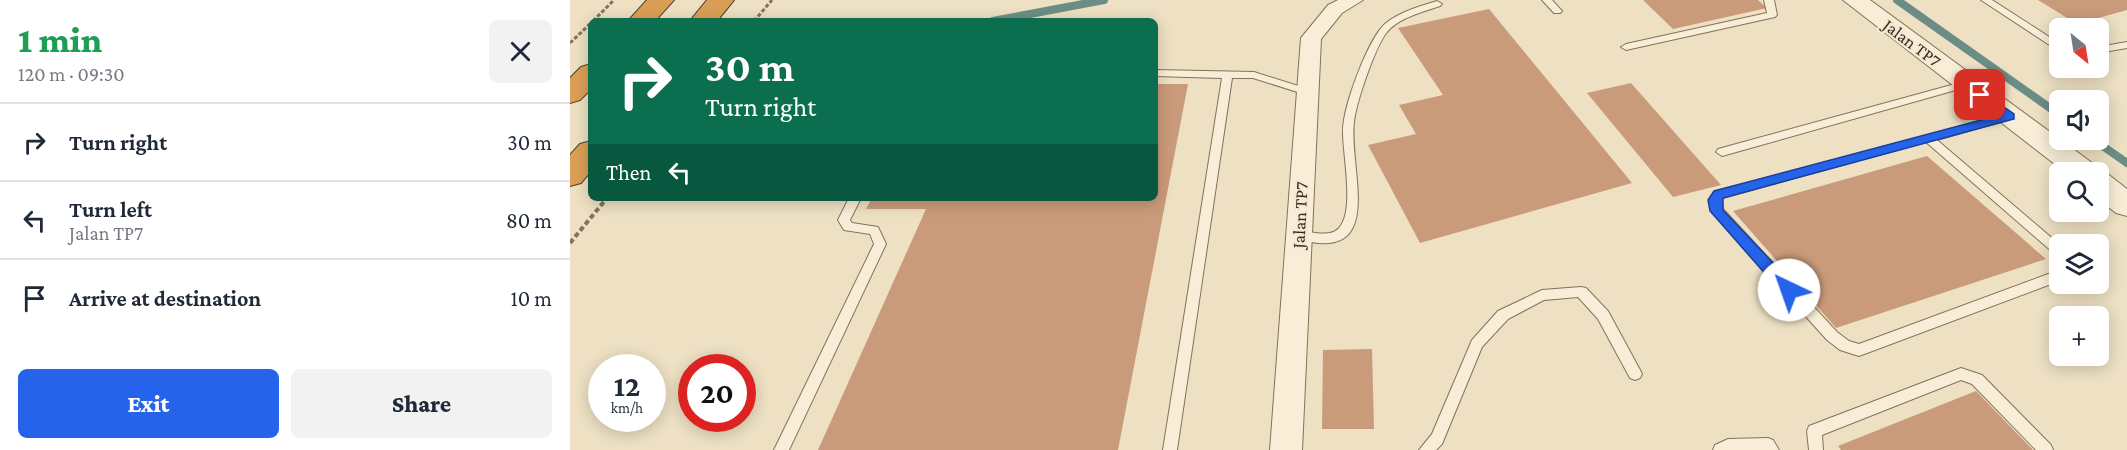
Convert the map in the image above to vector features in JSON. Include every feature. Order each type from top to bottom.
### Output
[{"type":"highway","points":[[644,18],[661,0]]},
{"type":"highway","points":[[706,18],[721,0]]},
{"type":"highway","points":[[570,94],[588,76]]},
{"type":"highway","points":[[570,176],[588,155]]},
{"type":"street","name":"Jalan TP7","points":[[1286,450],[1311,39],[1335,9],[1353,0]]},
{"type":"street","name":"Jalan TP7","points":[[1855,0],[2071,162]]},
{"type":"street","points":[[2109,191],[2127,205]]},
{"type":"lane","points":[[1547,0],[1557,11]]},
{"type":"lane","points":[[1626,47],[1772,15],[1769,0]]},
{"type":"lane","points":[[1986,0],[2049,41]]},
{"type":"lane","points":[[1299,235],[1331,238],[1344,232],[1352,218],[1348,123],[1362,80],[1383,31],[1403,16],[1437,4]]},
{"type":"lane","points":[[2109,50],[2127,45]]},
{"type":"lane","points":[[1158,73],[1254,75],[1307,92]]},
{"type":"lane","points":[[1170,450],[1228,73]]},
{"type":"lane","points":[[1722,152],[1966,84]]},
{"type":"lane","points":[[2010,117],[1719,195],[1715,200],[1717,211],[1832,336],[1845,346],[1859,350],[2049,279]]},
{"type":"lane","points":[[1929,139],[2049,243]]},
{"type":"lane","points":[[781,450],[880,244],[874,230],[848,227],[844,220],[854,201]]},
{"type":"lane","points":[[1426,450],[1437,439],[1477,344],[1503,315],[1542,295],[1581,292],[1603,315],[1635,374]]},
{"type":"lane","points":[[1816,450],[1814,431],[1961,374],[1977,379],[2046,450]]},
{"type":"lane","points":[[1720,450],[1728,446],[1768,445],[1772,450]]},
{"type":"path","points":[[596,18],[614,0]]},
{"type":"path","points":[[757,18],[772,0]]},
{"type":"path","points":[[570,43],[588,26]]},
{"type":"path","points":[[570,243],[605,201]]},
{"type":"building","points":[[1643,0],[1758,0],[1767,8],[1673,29]]},
{"type":"building","points":[[2038,0],[2127,0],[2127,10],[2098,18],[2067,18]]},
{"type":"building","points":[[1489,9],[1632,183],[1420,243],[1368,145],[1416,134],[1399,105],[1443,95],[1398,28]]},
{"type":"building","points":[[1631,83],[1721,185],[1673,197],[1587,93]]},
{"type":"building","points":[[1158,84],[1188,84],[1118,450],[818,450],[926,209],[866,209],[870,201],[1158,201]]},
{"type":"building","points":[[1927,156],[2046,259],[1836,328],[1733,211]]},
{"type":"building","points":[[1372,349],[1374,429],[1322,429],[1323,350]]},
{"type":"building","points":[[1976,391],[2033,450],[1841,450],[1838,446]]},
{"type":"waterway","points":[[1009,18],[1104,0]]},
{"type":"waterway","points":[[1897,0],[2049,107]]},
{"type":"waterway","points":[[2108,150],[2127,163]]},
{"type":"route","points":[[1789,290],[1717,211],[1715,200],[1719,195],[2010,117],[1980,95]]}]
